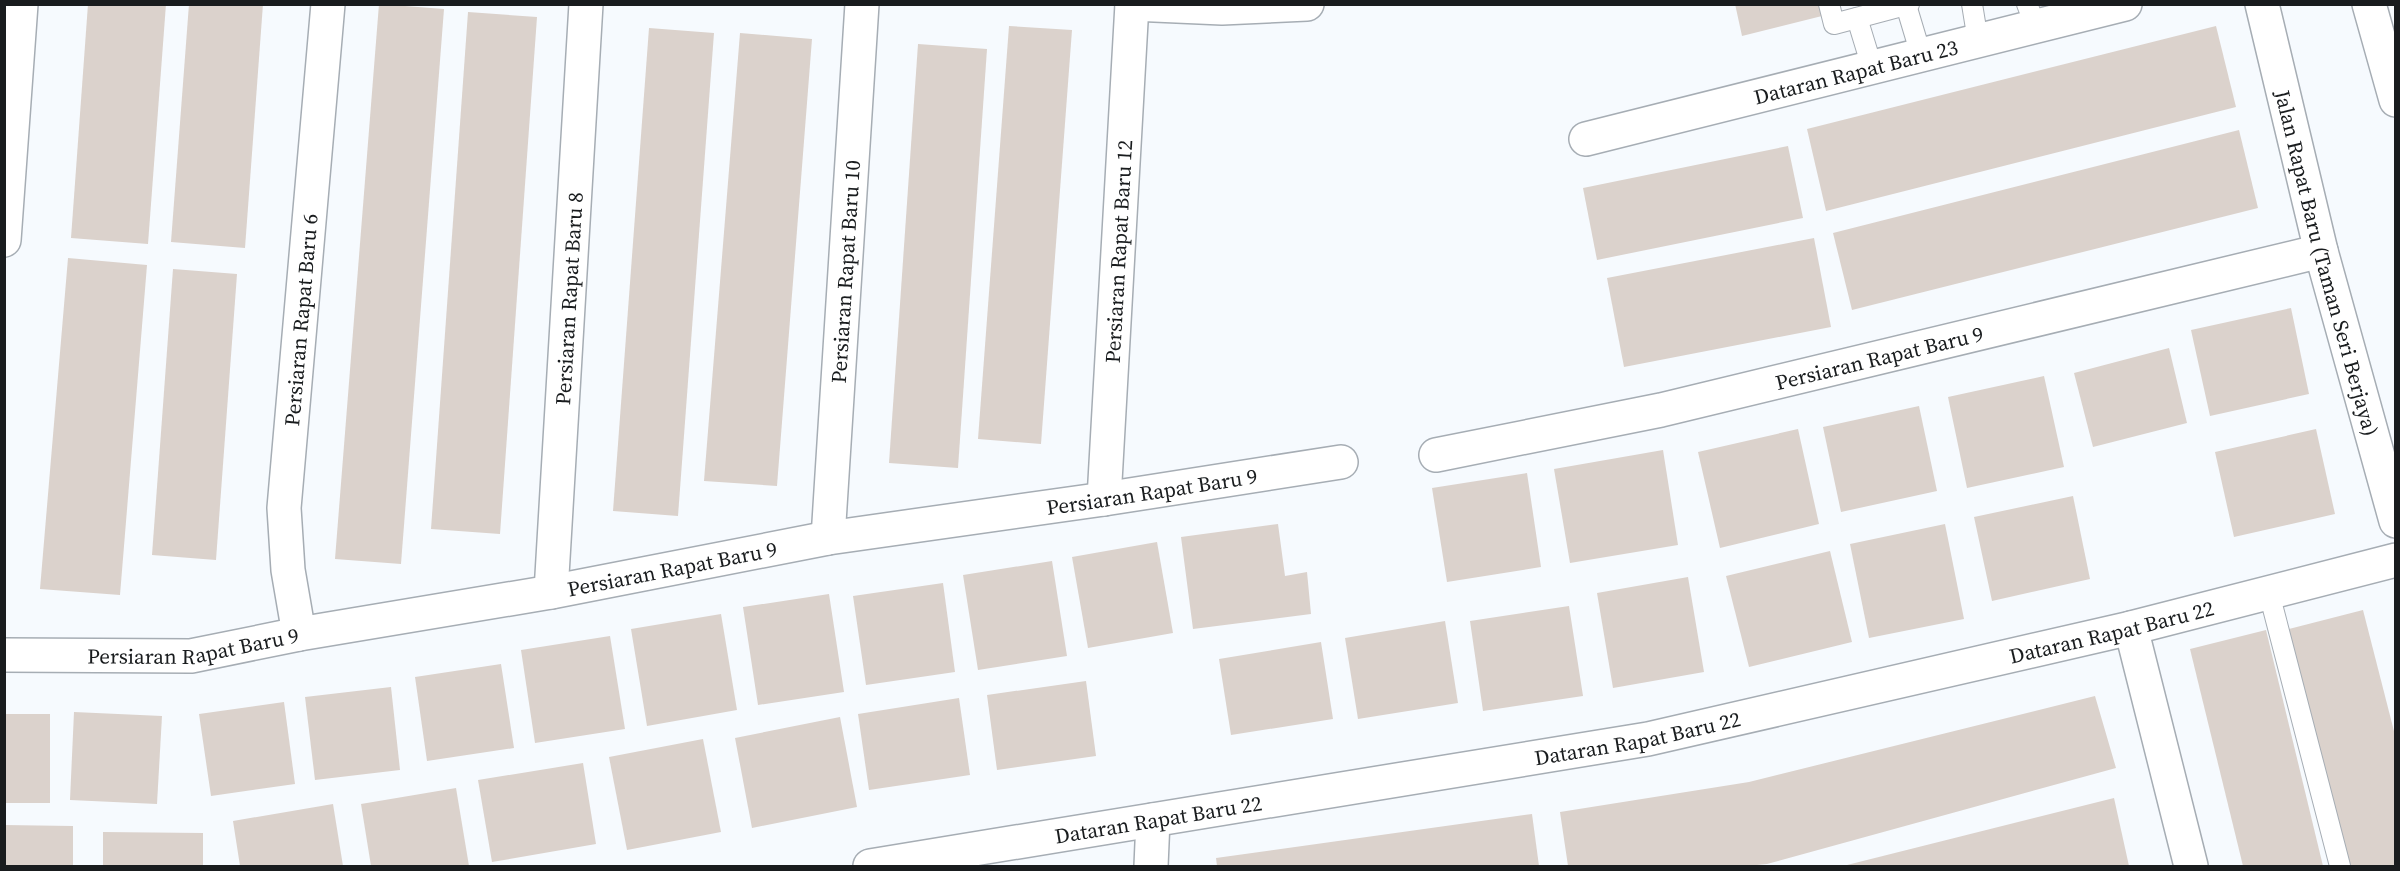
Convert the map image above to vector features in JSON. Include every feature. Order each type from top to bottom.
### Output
[{"type":"street","points":[[4,240],[21,4]]},
{"type":"street","name":"Persiaran Rapat Baru 6","points":[[299,634],[288,570],[284,508],[328,4]]},
{"type":"street","name":"Persiaran Rapat Baru 8","points":[[551,592],[585,4]]},
{"type":"street","name":"Persiaran Rapat Baru 10","points":[[828,538],[862,4]]},
{"type":"street","points":[[1132,4],[1222,8],[1307,4]]},
{"type":"street","name":"Persiaran Rapat Baru 12","points":[[1104,499],[1132,4]]},
{"type":"street","name":"Jalan Rapat Baru (Taman Seri Berjaya)","points":[[2262,4],[2321,251],[2396,521]]},
{"type":"street","points":[[2369,4],[2396,100]]},
{"type":"street","name":"Dataran Rapat Baru 23","points":[[1586,139],[1978,41],[2032,16],[2109,6]]},
{"type":"street","name":"Persiaran Rapat Baru 9","points":[[1436,455],[1661,410],[2321,251]]},
{"type":"street","name":"Persiaran Rapat Baru 9","points":[[4,655],[192,656],[299,634],[551,592],[828,538],[1104,499],[1341,462]]},
{"type":"street","name":"Dataran Rapat Baru 22","points":[[870,867],[1648,739],[2131,628],[2396,560]]},
{"type":"street","points":[[2131,628],[2191,867]]},
{"type":"street","points":[[1150,867],[1153,820]]},
{"type":"lane","points":[[1829,4],[1834,24],[1908,5],[1921,55]]},
{"type":"lane","points":[[1972,4],[1978,41]]},
{"type":"lane","points":[[1857,18],[1872,67]]},
{"type":"lane","points":[[2269,593],[2340,867]]},
{"type":"building","points":[[88,4],[166,4],[148,244],[71,238]]},
{"type":"building","points":[[189,4],[263,4],[245,248],[171,242]]},
{"type":"building","points":[[379,4],[444,9],[401,564],[335,559]]},
{"type":"building","points":[[1735,4],[1819,4],[1822,16],[1742,36]]},
{"type":"building","points":[[468,12],[537,17],[500,534],[431,529]]},
{"type":"building","points":[[1009,26],[1072,30],[1041,444],[978,439]]},
{"type":"building","points":[[2216,26],[2236,107],[1826,211],[1807,129]]},
{"type":"building","points":[[649,28],[714,33],[678,516],[613,511]]},
{"type":"building","points":[[740,33],[812,39],[777,486],[704,481]]},
{"type":"building","points":[[918,44],[987,49],[958,468],[889,463]]},
{"type":"building","points":[[2239,130],[2258,208],[1852,310],[1833,233]]},
{"type":"building","points":[[1788,146],[1803,218],[1597,260],[1583,188]]},
{"type":"building","points":[[1814,238],[1831,327],[1624,367],[1607,278]]},
{"type":"building","points":[[68,258],[147,265],[120,595],[40,589]]},
{"type":"building","points":[[173,269],[237,274],[216,560],[152,555]]},
{"type":"building","points":[[2291,308],[2309,394],[2210,416],[2191,330]]},
{"type":"building","points":[[2169,348],[2187,423],[2093,447],[2074,373]]},
{"type":"building","points":[[2044,376],[2064,467],[1967,488],[1948,397]]},
{"type":"building","points":[[1919,406],[1937,491],[1841,512],[1823,427]]},
{"type":"building","points":[[1798,429],[1819,524],[1720,548],[1698,452]]},
{"type":"building","points":[[2316,429],[2335,514],[2234,537],[2215,452]]},
{"type":"building","points":[[1663,450],[1678,545],[1570,563],[1554,469]]},
{"type":"building","points":[[1527,473],[1541,567],[1447,582],[1432,488]]},
{"type":"building","points":[[2073,496],[2090,579],[1992,601],[1974,517]]},
{"type":"building","points":[[1278,524],[1285,576],[1307,572],[1311,614],[1193,629],[1181,537]]},
{"type":"building","points":[[1945,524],[1964,619],[1869,638],[1850,544]]},
{"type":"building","points":[[1157,542],[1173,633],[1088,648],[1072,557]]},
{"type":"building","points":[[1830,551],[1852,642],[1749,667],[1726,576]]},
{"type":"building","points":[[1052,561],[1067,656],[978,670],[963,575]]},
{"type":"building","points":[[1688,577],[1704,672],[1613,688],[1597,593]]},
{"type":"building","points":[[943,583],[955,672],[866,685],[853,596]]},
{"type":"building","points":[[829,594],[844,692],[758,705],[743,607]]},
{"type":"building","points":[[1569,606],[1583,696],[1483,711],[1470,621]]},
{"type":"building","points":[[2363,610],[2396,739],[2396,866],[2345,866],[2285,630]]},
{"type":"building","points":[[721,614],[737,710],[647,726],[631,629]]},
{"type":"building","points":[[1445,621],[1458,703],[1358,719],[1345,638]]},
{"type":"building","points":[[2266,630],[2323,866],[2243,866],[2190,649]]},
{"type":"building","points":[[610,636],[625,729],[535,743],[521,650]]},
{"type":"building","points":[[1321,642],[1333,719],[1231,735],[1219,659]]},
{"type":"building","points":[[501,664],[514,748],[427,761],[415,677]]},
{"type":"building","points":[[1086,681],[1096,756],[997,770],[987,695]]},
{"type":"building","points":[[391,687],[400,770],[315,780],[305,697]]},
{"type":"building","points":[[2095,696],[2116,768],[1767,864],[1568,866],[1560,812],[1749,782]]},
{"type":"building","points":[[959,698],[970,775],[869,790],[858,714]]},
{"type":"building","points":[[284,702],[295,784],[211,796],[199,714]]},
{"type":"building","points":[[74,712],[162,716],[157,804],[70,800]]},
{"type":"building","points":[[4,714],[50,714],[50,803],[4,803]]},
{"type":"building","points":[[840,717],[857,807],[752,828],[735,738]]},
{"type":"building","points":[[703,739],[721,832],[627,850],[609,757]]},
{"type":"building","points":[[583,763],[596,844],[492,862],[478,780]]},
{"type":"building","points":[[456,788],[469,866],[371,866],[361,804]]},
{"type":"building","points":[[2114,798],[2129,866],[1843,866]]},
{"type":"building","points":[[333,804],[343,866],[240,866],[233,821]]},
{"type":"building","points":[[1532,814],[1539,866],[1217,866],[1216,858]]},
{"type":"building","points":[[4,825],[73,826],[73,866],[4,866]]},
{"type":"building","points":[[103,832],[203,833],[203,866],[103,866]]}]
